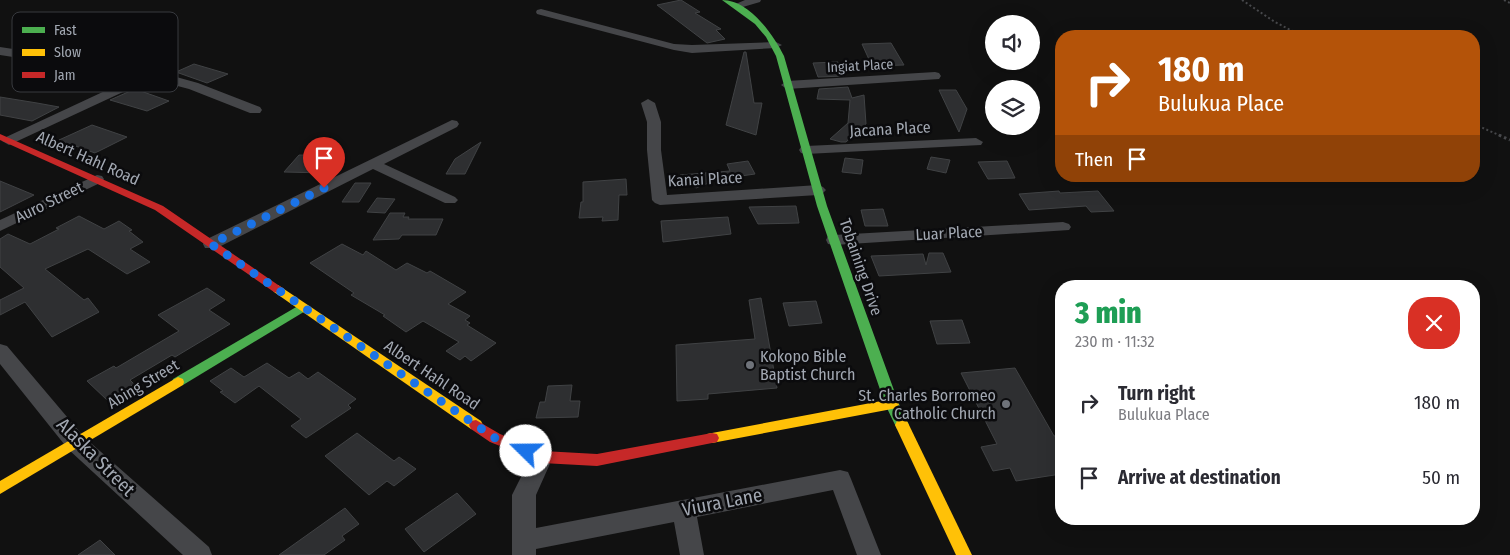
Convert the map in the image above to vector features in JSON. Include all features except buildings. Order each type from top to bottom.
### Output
[{"type":"street","points":[[730,3],[756,0]]},
{"type":"street","name":"Tobaining Drive","points":[[730,3],[763,24],[773,37],[834,240],[892,404],[964,555]]},
{"type":"street","points":[[541,12],[674,46],[692,48],[776,46]]},
{"type":"street","name":"Ingiat Place","points":[[787,85],[935,76]]},
{"type":"street","points":[[178,82],[226,97],[255,110]]},
{"type":"street","points":[[5,139],[111,92]]},
{"type":"street","name":"Kanai Place","points":[[648,103],[654,122],[654,150],[660,200],[818,190]]},
{"type":"street","points":[[211,244],[452,124]]},
{"type":"street","name":"Albert Hahl Road","points":[[5,139],[159,208],[495,438],[542,457],[597,460],[892,404]]},
{"type":"street","name":"Jacana Place","points":[[806,150],[976,142]]},
{"type":"street","points":[[373,164],[450,200]]},
{"type":"street","name":"Auro Street","points":[[0,226],[97,179]]},
{"type":"street","name":"Luar Place","points":[[834,240],[1063,227]]},
{"type":"street","name":"Abing Street","points":[[0,488],[303,307]]},
{"type":"street","name":"Alaska Street","points":[[0,351],[76,443],[200,555]]},
{"type":"street","name":"Viura Lane","points":[[542,457],[524,495],[524,548],[684,510],[840,479],[868,555]]},
{"type":"street","points":[[684,510],[692,555]]},
{"type":"path","points":[[1242,0],[1290,30]]},
{"type":"path","points":[[1504,0],[1510,3]]},
{"type":"path","points":[[1480,127],[1510,140]]},
{"type":"traffic: fast","points":[[725,0],[758,22],[770,37],[780,56],[822,206],[892,404],[902,425]]},
{"type":"traffic: fast","points":[[178,382],[303,307]]},
{"type":"traffic: slow","points":[[278,289],[476,425]]},
{"type":"traffic: slow","points":[[0,488],[178,382]]},
{"type":"traffic: slow","points":[[712,438],[892,404]]},
{"type":"traffic: slow","points":[[902,425],[964,555]]},
{"type":"traffic: jam","points":[[0,137],[159,208],[278,289]]},
{"type":"traffic: jam","points":[[476,425],[495,438],[542,457],[597,460],[712,438]]},
{"type":"place","name":"Kokopo Bible Baptist Church","points":[[750,365]]},
{"type":"place","name":"St. Charles Borromeo Catholic Church","points":[[1006,404]]},
{"type":"route","points":[[324,188],[211,244],[495,438],[526,451]]}]
